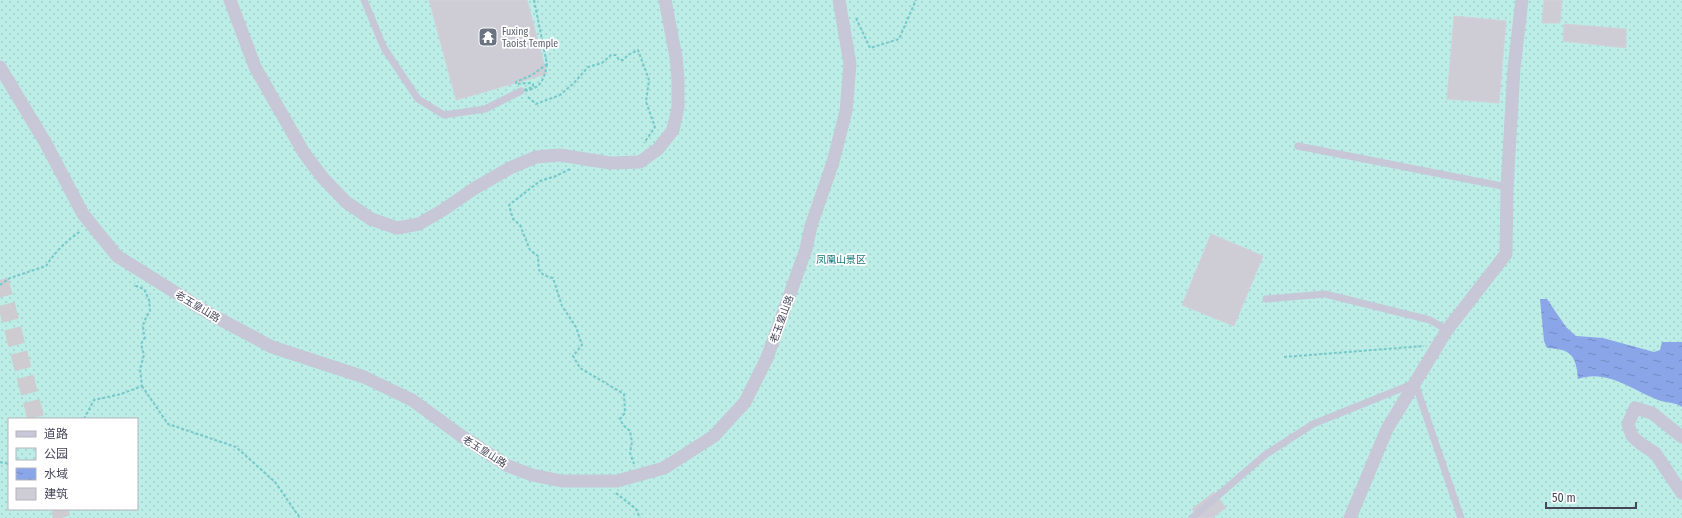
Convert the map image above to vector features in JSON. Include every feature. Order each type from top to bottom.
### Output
[{"type":"street","points":[[230,0],[255,67],[304,153],[323,178],[346,202],[370,219],[397,228],[419,224],[444,210],[475,188],[510,168],[536,157],[560,155],[610,163],[640,162],[658,150],[673,130],[678,107],[678,79],[665,0]]},
{"type":"street","name":"老玉皇山路","points":[[0,67],[45,142],[83,214],[117,256],[210,314],[272,347],[364,377],[412,400],[460,435],[506,465],[532,475],[562,481],[617,481],[664,468],[714,436],[745,402],[767,358],[802,262],[811,226],[833,162],[846,111],[850,64],[839,0]]},
{"type":"street","points":[[1350,518],[1387,429],[1447,330],[1506,254],[1507,187],[1514,68],[1522,0]]},
{"type":"street","points":[[1682,437],[1652,413],[1635,408],[1628,424],[1632,436],[1640,444],[1655,453],[1682,493]]},
{"type":"lane","points":[[364,0],[384,48],[418,99],[444,115],[485,109],[521,91]]},
{"type":"lane","points":[[1298,146],[1507,187]]},
{"type":"lane","points":[[1266,299],[1325,294],[1430,320],[1447,330]]},
{"type":"lane","points":[[1192,518],[1265,455],[1313,424],[1415,383],[1461,518]]},
{"type":"path","points":[[521,91],[532,90],[539,85],[545,75],[547,64],[534,0]]},
{"type":"path","points":[[854,14],[870,48],[899,38],[916,0]]},
{"type":"path","points":[[521,91],[536,104],[560,95],[574,84],[588,67],[602,64],[611,55],[616,55],[619,60],[623,60],[628,55],[638,50],[649,80],[646,102],[655,127],[644,143],[639,147]]},
{"type":"path","points":[[521,91],[533,86],[533,84],[516,84],[516,82],[532,75],[547,64]]},
{"type":"path","points":[[581,159],[569,169],[556,176],[540,180],[509,205],[513,219],[520,225],[530,250],[538,256],[540,272],[542,275],[553,278],[562,306],[576,327],[582,345],[573,356],[580,368],[624,394],[626,413],[620,419],[623,425],[630,431],[632,442],[630,453],[635,467]]},
{"type":"path","points":[[0,285],[10,278],[46,266],[51,257],[76,234],[92,225]]},
{"type":"path","points":[[137,268],[136,286],[144,289],[149,300],[150,311],[142,328],[144,337],[141,344],[144,355],[140,369],[142,386],[168,424],[236,447],[275,482],[300,518]]},
{"type":"path","points":[[1284,357],[1438,344]]},
{"type":"path","points":[[85,418],[94,400],[122,394],[142,386]]},
{"type":"path","points":[[617,481],[616,494],[636,509],[640,518]]},
{"type":"green space","name":"凤凰山景区","points":[[0,0],[1682,0],[1682,518],[0,518]]},
{"type":"water","points":[[1540,299],[1547,299],[1566,327],[1576,336],[1603,338],[1654,352],[1660,350],[1662,342],[1682,342],[1682,407],[1677,404],[1658,400],[1609,379],[1589,377],[1578,379],[1576,364],[1571,355],[1562,350],[1547,348],[1544,341]]},
{"type":"building","name":"Fuxing Taoist Temple","points":[[429,0],[527,0],[547,74],[456,100]]},
{"type":"building","points":[[1544,0],[1562,0],[1560,23],[1542,23]]},
{"type":"building","points":[[1454,16],[1506,21],[1499,103],[1447,99]]},
{"type":"building","points":[[1564,24],[1626,29],[1626,48],[1563,41]]},
{"type":"building","points":[[1211,234],[1263,256],[1234,326],[1182,305]]},
{"type":"building","points":[[1214,492],[1226,508],[1212,518],[1199,518],[1192,509]]},
{"type":"tunnel","points":[[0,280],[36,418]]},
{"type":"tunnel","points":[[59,510],[62,518]]},
{"type":"place","name":"Fuxing Taoist Temple","points":[[488,37]]}]
